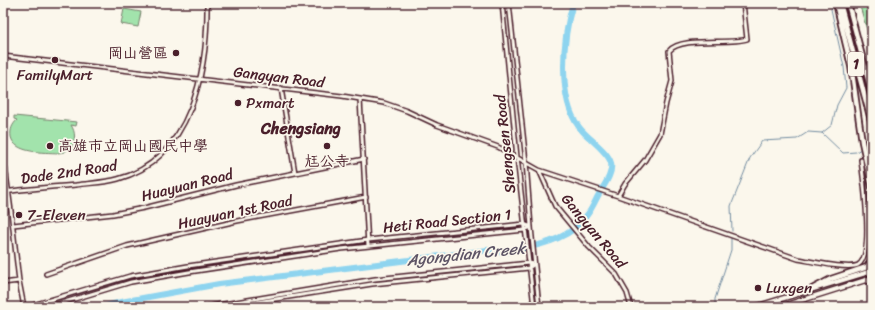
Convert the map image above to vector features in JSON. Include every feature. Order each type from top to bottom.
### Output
[{"type":"highway","points":[[836,3],[851,66],[862,142],[872,187]]},
{"type":"highway","name":"1","points":[[840,3],[872,124]]},
{"type":"highway","name":"1","points":[[848,3],[872,94]]},
{"type":"highway","points":[[855,32],[872,84]]},
{"type":"highway","points":[[812,289],[831,279],[867,267],[872,259]]},
{"type":"highway","points":[[866,280],[872,280]]},
{"type":"main road","points":[[755,307],[872,271]]},
{"type":"main road","points":[[780,307],[866,280]]},
{"type":"street","name":"Dade 2nd Road","points":[[3,192],[117,179],[148,166],[164,152],[178,136],[188,116],[199,79],[207,24],[207,3]]},
{"type":"street","name":"Shengsen Road","points":[[502,3],[528,263],[534,307]]},
{"type":"street","name":"Shengsen Road","points":[[509,3],[526,162],[531,233],[539,307]]},
{"type":"street","points":[[618,196],[625,184],[645,160],[660,134],[672,81],[669,51],[678,45],[705,42],[742,41],[748,39],[744,3]]},
{"type":"street","name":"Gangyan Road","points":[[3,56],[281,88],[384,103],[407,111],[437,125],[498,147],[539,170],[798,258],[826,264],[852,267],[859,265],[866,253],[867,210],[861,160]]},
{"type":"street","points":[[281,88],[295,173]]},
{"type":"street","points":[[360,99],[368,246]]},
{"type":"street","points":[[3,151],[19,282],[25,307]]},
{"type":"street","name":"Huayuan Road","points":[[13,225],[113,214],[144,208],[236,184],[364,159]]},
{"type":"street","name":"Gangyan Road","points":[[539,170],[555,206],[580,236],[616,274],[627,293],[631,307]]},
{"type":"street","name":"Huayuan 1st Road","points":[[46,274],[127,246],[237,221],[366,197]]},
{"type":"street","name":"Heti Road Section 1","points":[[25,307],[130,276],[188,266],[368,240],[524,224],[531,227],[525,232],[368,246],[189,272],[138,281],[48,307]]},
{"type":"street","points":[[205,307],[374,279],[528,263],[534,264]]},
{"type":"street","points":[[225,307],[372,284],[529,268],[534,264]]},
{"type":"street","points":[[3,284],[19,282]]},
{"type":"green space","points":[[859,3],[872,3],[872,47]]},
{"type":"green space","points":[[124,9],[141,12],[138,27],[121,24]]},
{"type":"green space","points":[[14,116],[77,122],[76,126],[71,125],[74,131],[74,141],[72,147],[64,152],[58,153],[31,151],[18,147],[11,137],[12,128],[17,120],[14,119]]},
{"type":"waterway","name":"Agongdian Creek","points":[[103,307],[121,302],[219,284],[488,250],[508,252],[549,242],[574,229],[589,213],[608,179],[611,171],[611,163],[602,149],[579,127],[572,115],[567,100],[564,66],[565,49],[569,17],[573,3]]},
{"type":"waterway","points":[[822,133],[832,125],[837,105],[846,88],[844,67],[831,9],[834,5]]},
{"type":"waterway","points":[[732,231],[731,206],[750,158],[762,141],[797,139],[808,132],[822,133],[843,153],[856,152],[861,149]]},
{"type":"waterway","points":[[865,147],[872,143]]},
{"type":"waterway","points":[[715,307],[715,299],[731,250],[731,237]]},
{"type":"place","name":"岡山營區","points":[[176,53]]},
{"type":"place","name":"FamilyMart","points":[[55,60]]},
{"type":"place","name":"Pxmart","points":[[238,103]]},
{"type":"place","name":"高雄市立岡山國民中學","points":[[50,146]]},
{"type":"place","name":"尪公寺","points":[[327,146]]},
{"type":"place","name":"7-Eleven","points":[[19,215]]},
{"type":"place","name":"Luxgen","points":[[758,288]]},
{"type":"district","name":"Chengsiang","points":[[301,128]]}]
